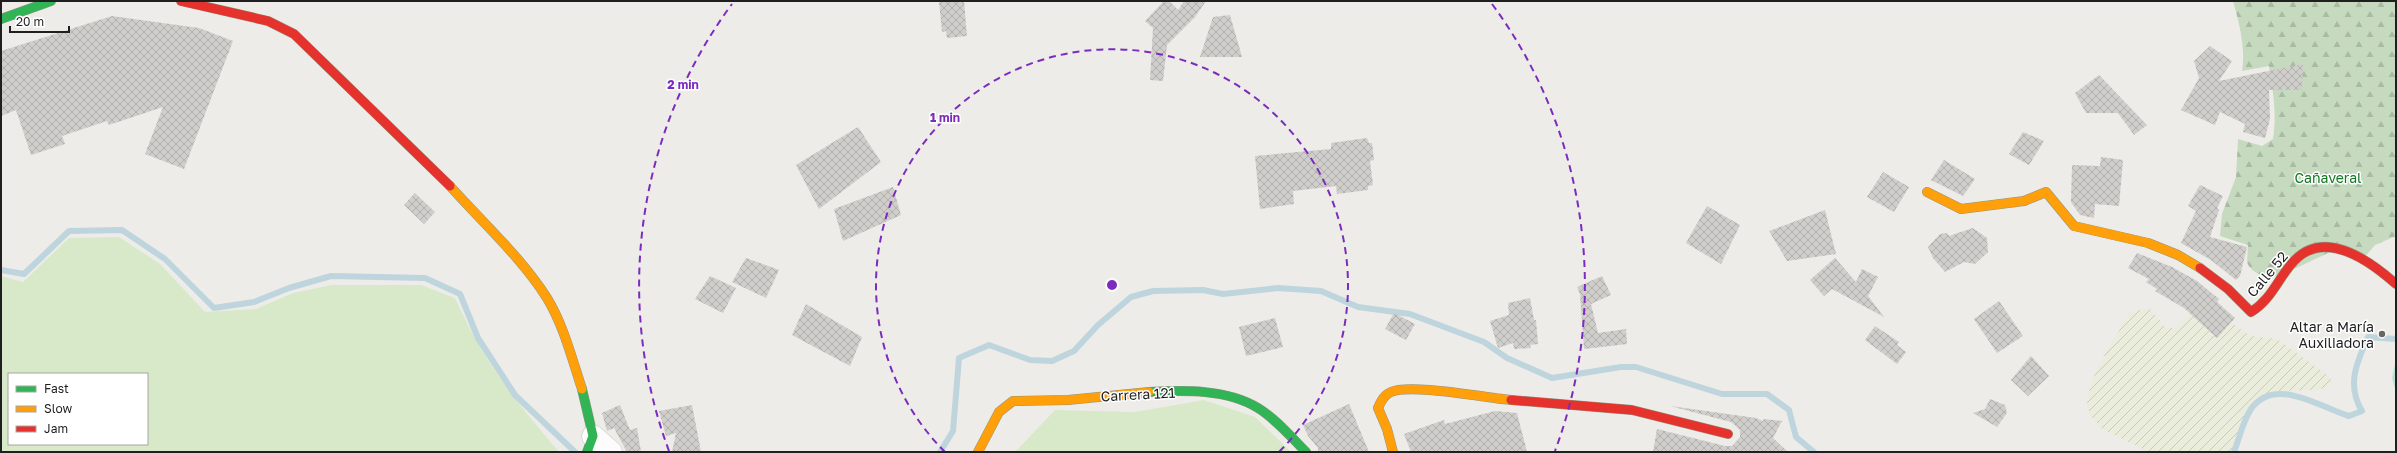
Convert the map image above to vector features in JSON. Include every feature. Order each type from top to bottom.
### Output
[{"type":"street","points":[[1,19],[51,1]]},
{"type":"street","points":[[181,1],[268,21],[294,34],[433,167],[520,263],[547,298],[563,332],[588,408],[595,447]]},
{"type":"street","name":"Calle 52","points":[[1927,192],[1961,209],[2024,201],[2046,192],[2052,196],[2067,220],[2074,226],[2148,243],[2194,262],[2238,297],[2251,312],[2261,307],[2295,260],[2310,249],[2342,249],[2387,276],[2396,284]]},
{"type":"street","points":[[1394,452],[1387,429],[1378,408],[1383,398],[1392,391],[1408,388],[1444,391],[1488,398],[1632,410],[1728,434]]},
{"type":"street","name":"Carrera 121","points":[[978,452],[1000,411],[1008,403],[1021,400],[1069,400],[1136,392],[1207,392],[1255,406],[1306,452]]},
{"type":"green space","name":"Cañaveral","points":[[2233,1],[2396,1],[2396,236],[2375,245],[2363,259],[2341,247],[2279,276],[2265,276],[2257,273],[2247,263],[2248,245],[2220,236],[2222,214],[2236,177],[2238,139],[2262,146],[2273,139],[2275,121],[2269,66],[2242,71],[2243,54],[2240,27]]},
{"type":"green space","points":[[119,237],[160,264],[205,312],[256,309],[293,293],[332,285],[421,285],[455,298],[465,320],[488,360],[514,397],[559,452],[1,452],[1,276],[23,282],[69,238]]},
{"type":"green space","points":[[2203,302],[2250,336],[2277,339],[2329,376],[2332,382],[2329,387],[2315,390],[2276,391],[2256,399],[2246,413],[2231,452],[2149,452],[2102,429],[2090,415],[2087,405],[2088,395],[2093,378],[2105,354],[2131,311],[2150,309],[2166,328],[2176,328]]},
{"type":"green space","points":[[2396,359],[2396,392],[2392,378]]},
{"type":"green space","points":[[1204,400],[1255,417],[1291,452],[1015,452],[1055,410],[1135,412]]},
{"type":"building","points":[[939,1],[964,1],[967,36],[947,38],[946,31],[942,32]]},
{"type":"building","points":[[1164,1],[1169,1],[1178,10],[1184,1],[1206,1],[1195,17],[1167,45],[1163,81],[1150,80],[1153,28],[1145,21]]},
{"type":"building","points":[[1230,15],[1242,57],[1200,57],[1213,17]]},
{"type":"building","points":[[112,16],[199,28],[233,41],[184,169],[145,154],[163,107],[109,125],[107,121],[62,136],[65,144],[31,155],[16,110],[1,116],[1,51]]},
{"type":"building","points":[[2210,46],[2232,61],[2219,81],[2303,64],[2302,90],[2269,90],[2270,119],[2265,138],[2243,132],[2245,124],[2220,112],[2215,125],[2181,110],[2199,78],[2194,61]]},
{"type":"building","points":[[2099,75],[2147,125],[2134,135],[2118,113],[2086,113],[2075,93]]},
{"type":"building","points":[[858,127],[881,162],[819,209],[796,165]]},
{"type":"building","points":[[2023,132],[2044,141],[2029,165],[2009,154]]},
{"type":"building","points":[[1367,138],[1369,143],[1372,143],[1374,160],[1370,161],[1373,185],[1368,186],[1368,190],[1337,194],[1336,186],[1293,191],[1294,204],[1260,209],[1255,156],[1331,149],[1331,143]]},
{"type":"building","points":[[2101,157],[2123,160],[2119,206],[2095,204],[2094,218],[2080,215],[2071,202],[2072,165],[2100,166]]},
{"type":"building","points":[[1944,160],[1975,179],[1963,196],[1931,180]]},
{"type":"building","points":[[1883,172],[1909,187],[1894,212],[1867,197]]},
{"type":"building","points":[[2200,185],[2223,196],[2217,208],[2219,210],[2210,237],[2247,247],[2240,276],[2236,280],[2211,260],[2181,243],[2196,211],[2188,206]]},
{"type":"building","points":[[893,187],[901,215],[843,241],[834,209]]},
{"type":"building","points":[[415,193],[435,212],[424,224],[404,205]]},
{"type":"building","points":[[1707,206],[1740,225],[1721,264],[1686,243]]},
{"type":"building","points":[[1825,210],[1836,254],[1787,261],[1769,231]]},
{"type":"building","points":[[1973,228],[1987,238],[1988,252],[1975,264],[1964,262],[1945,272],[1933,258],[1928,247],[1940,234],[1947,233],[1949,236]]},
{"type":"building","points":[[2137,253],[2172,267],[2197,281],[2219,299],[2217,302],[2235,318],[2217,338],[2184,308],[2155,291],[2157,289],[2146,282],[2149,279],[2128,268]]},
{"type":"building","points":[[746,258],[779,270],[766,298],[732,282]]},
{"type":"building","points":[[1835,258],[1856,282],[1862,269],[1878,277],[1868,296],[1884,317],[1832,289],[1824,296],[1810,280]]},
{"type":"building","points":[[710,276],[736,288],[723,313],[695,299]]},
{"type":"building","points":[[1602,276],[1611,295],[1591,304],[1598,333],[1626,329],[1627,344],[1584,349],[1580,294],[1577,287]]},
{"type":"building","points":[[1530,298],[1534,320],[1536,320],[1538,344],[1530,345],[1531,348],[1514,349],[1513,343],[1498,348],[1490,321],[1509,315],[1508,303]]},
{"type":"building","points":[[1999,301],[2023,336],[1997,353],[1974,319]]},
{"type":"building","points":[[806,304],[862,337],[850,366],[792,335]]},
{"type":"building","points":[[1394,313],[1415,324],[1406,340],[1385,329]]},
{"type":"building","points":[[1275,318],[1283,347],[1246,356],[1239,327]]},
{"type":"building","points":[[1875,326],[1899,342],[1897,345],[1906,352],[1897,364],[1865,340]]},
{"type":"building","points":[[2031,356],[2049,376],[2028,396],[2011,380]]},
{"type":"building","points":[[1990,399],[2005,405],[2007,413],[1997,427],[1973,413],[1985,409]]},
{"type":"building","points":[[1349,404],[1369,452],[1318,452],[1318,448],[1308,436],[1303,425]]},
{"type":"building","points":[[620,405],[630,430],[637,428],[641,452],[627,452],[614,428],[607,431],[602,413]]},
{"type":"building","points":[[692,405],[701,452],[672,452],[676,433],[666,436],[659,411]]},
{"type":"building","points":[[1670,406],[1756,418],[1763,421],[1764,419],[1782,421],[1773,438],[1788,452],[1653,452],[1657,429],[1725,446],[1732,446],[1740,437],[1740,430],[1731,422]]},
{"type":"building","points":[[1495,411],[1517,413],[1527,452],[1411,452],[1404,434],[1444,420],[1445,424]]},
{"type":"waterway","points":[[1,270],[24,274],[69,231],[122,230],[165,259],[214,308],[254,302],[289,288],[331,276],[425,278],[460,294],[478,338],[515,395],[575,452]]},
{"type":"waterway","points":[[940,452],[953,431],[959,358],[989,345],[1030,360],[1052,361],[1074,351],[1098,325],[1131,297],[1153,291],[1203,290],[1223,294],[1278,288],[1321,291],[1358,307],[1410,314],[1484,342],[1507,358],[1552,378],[1621,367],[1636,367],[1722,394],[1767,394],[1789,410],[1796,437],[1814,452]]},
{"type":"waterway","points":[[2234,452],[2243,424],[2251,409],[2261,399],[2272,395],[2285,394],[2298,397],[2349,416],[2362,411],[2357,401],[2354,383],[2360,355],[2368,337],[2396,339]]},
{"type":"traffic: fast","points":[[1,19],[51,1]]},
{"type":"traffic: fast","points":[[582,389],[593,436],[587,452]]},
{"type":"traffic: fast","points":[[1149,392],[1191,391],[1233,397],[1258,408],[1271,417],[1306,452]]},
{"type":"traffic: slow","points":[[450,186],[513,254],[537,283],[547,298],[563,331],[582,389]]},
{"type":"traffic: slow","points":[[1927,192],[1961,209],[2024,201],[2046,192],[2074,226],[2148,243],[2178,255],[2200,268]]},
{"type":"traffic: slow","points":[[1393,452],[1387,429],[1378,408],[1383,398],[1391,392],[1414,389],[1431,390],[1511,400]]},
{"type":"traffic: slow","points":[[978,452],[999,412],[1013,401],[1068,400],[1149,392]]},
{"type":"traffic: jam","points":[[181,1],[268,21],[294,34],[450,186]]},
{"type":"traffic: jam","points":[[2200,268],[2228,289],[2251,312],[2270,295],[2294,261],[2306,252],[2319,247],[2333,248],[2360,258],[2396,284]]},
{"type":"traffic: jam","points":[[1511,400],[1632,410],[1728,434]]},
{"type":"place","name":"Altar a María Auxiliadora","points":[[2382,334]]}]
